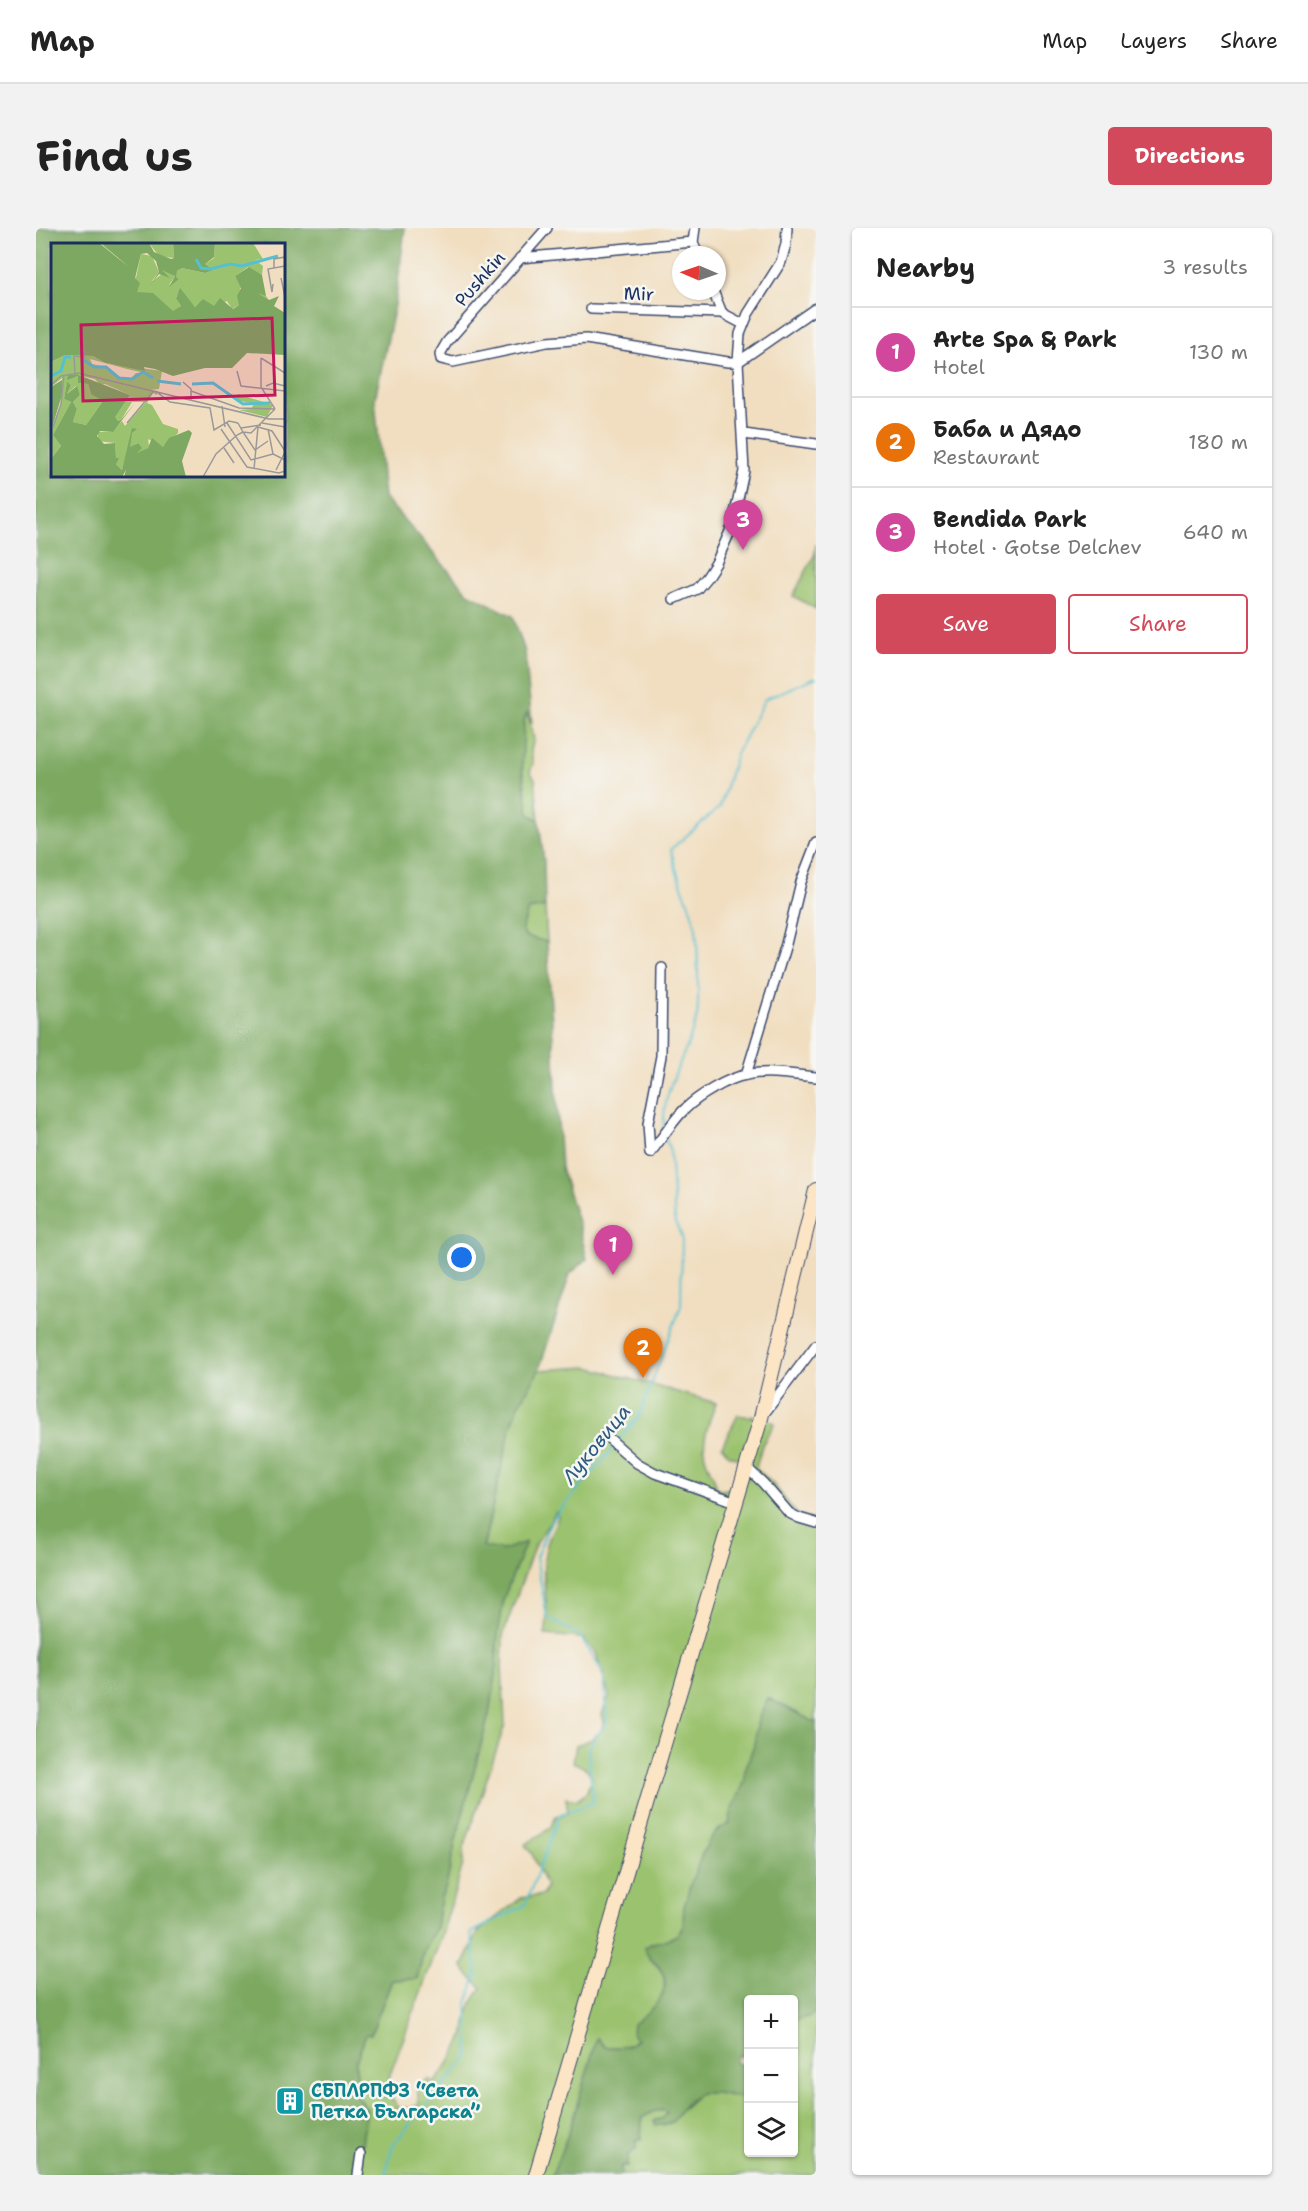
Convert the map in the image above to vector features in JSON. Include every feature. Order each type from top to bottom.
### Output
[{"type":"main road","points":[[536,2175],[761,1418],[816,1190]]},
{"type":"street","name":"Pushkin","points":[[547,228],[447,342],[440,354],[441,359],[453,362],[547,342],[586,339],[728,363],[738,362]]},
{"type":"street","points":[[694,228],[695,246]]},
{"type":"street","points":[[674,599],[697,589],[707,577],[732,527],[744,471],[738,345],[743,324],[781,262],[787,228]]},
{"type":"street","points":[[520,258],[693,242]]},
{"type":"street","points":[[717,300],[722,313]]},
{"type":"street","points":[[738,362],[816,308]]},
{"type":"street","name":"Mir","points":[[591,309],[722,313],[743,324]]},
{"type":"street","points":[[744,434],[816,444]]},
{"type":"street","points":[[746,1075],[786,944],[801,882],[816,843]]},
{"type":"street","points":[[662,968],[661,1056],[648,1123],[650,1153],[684,1110],[699,1098],[730,1081],[746,1075],[816,1077]]},
{"type":"street","points":[[761,1418],[816,1345]]},
{"type":"street","points":[[607,1436],[638,1463],[655,1473],[736,1502]]},
{"type":"street","points":[[746,1467],[789,1513],[816,1523]]},
{"type":"street","points":[[358,2175],[361,2154]]},
{"type":"green space","points":[[36,228],[405,228],[395,305],[375,399],[384,497],[468,593],[513,616],[525,652],[532,724],[527,712],[524,720],[522,770],[529,814],[539,820],[544,862],[545,907],[528,910],[522,929],[525,936],[547,942],[561,1168],[587,1259],[570,1274],[539,1370],[519,1405],[510,1430],[483,1547],[503,1550],[526,1542],[504,1597],[497,1641],[496,1675],[489,1714],[456,1839],[446,1887],[441,1897],[436,1927],[424,1950],[417,1979],[392,1980],[371,2034],[366,2034],[356,2061],[356,2095],[367,2109],[357,2175],[36,2175]]},
{"type":"green space","points":[[816,544],[816,609],[793,596],[815,554]]},
{"type":"green space","points":[[527,711],[534,739],[531,750],[533,764],[530,772],[535,779],[539,820],[529,815],[524,776],[522,736]]},
{"type":"green space","points":[[545,907],[547,942],[525,936],[522,929],[528,910]]},
{"type":"green space","points":[[589,1367],[716,1403],[706,1431],[704,1453],[716,1488],[721,1490],[733,1488],[741,1479],[742,1459],[729,1455],[722,1446],[738,1415],[751,1417],[751,1415],[775,1423],[762,1445],[756,1468],[773,1484],[797,1514],[816,1521],[816,1723],[768,1698],[758,1720],[754,1745],[745,1771],[745,1781],[732,1810],[729,1824],[717,1831],[703,1851],[684,1908],[683,1927],[677,1935],[651,1943],[650,1960],[662,1973],[664,1981],[661,1997],[657,2005],[643,2017],[635,2039],[628,2045],[605,2047],[597,2038],[569,2132],[552,2175],[357,2175],[367,2109],[356,2095],[356,2061],[366,2033],[371,2034],[392,1980],[417,1979],[424,1950],[436,1927],[441,1897],[446,1886],[489,1714],[496,1675],[497,1641],[504,1597],[525,1543],[503,1550],[483,1548],[510,1430],[519,1405],[539,1370]],"holes":[[[556,1512],[558,1517],[547,1544],[544,1559],[547,1613],[545,1635],[582,1638],[596,1653],[609,1696],[602,1714],[604,1721],[601,1731],[590,1740],[576,1745],[573,1762],[587,1769],[592,1778],[586,1793],[577,1800],[566,1798],[568,1813],[556,1816],[550,1828],[525,1845],[532,1854],[546,1886],[543,1895],[521,1898],[478,1932],[463,1966],[482,1988],[470,2007],[462,2039],[450,2062],[434,2083],[428,2079],[417,2087],[419,2104],[410,2108],[399,2108],[393,2099],[382,2096],[441,1938],[463,1864],[464,1848],[505,1724],[503,1635],[534,1547]]]},
{"type":"green space","points":[[768,1698],[816,1723],[816,2011],[811,2016],[798,2019],[798,1995],[744,1995],[744,2056],[738,2056],[735,2062],[744,2066],[744,2095],[742,2098],[717,2093],[700,2093],[686,2104],[668,2124],[656,2125],[654,2121],[662,2119],[667,2112],[663,2111],[654,2112],[642,2118],[641,2139],[636,2141],[636,2149],[628,2155],[627,2166],[621,2166],[621,2175],[552,2175],[569,2132],[597,2038],[605,2047],[622,2047],[634,2043],[637,2039],[632,2033],[633,2024],[654,2006],[663,1991],[665,1983],[663,1975],[648,1956],[645,1947],[671,1938],[681,1930],[686,1899],[702,1855],[718,1830],[729,1824],[732,1810],[745,1781],[745,1771],[754,1745],[758,1720]]},
{"type":"green space","points":[[816,2011],[816,2175],[621,2175],[624,2160],[636,2149],[636,2141],[641,2139],[642,2118],[654,2111],[667,2112],[662,2119],[654,2120],[656,2125],[682,2109],[700,2093],[717,2093],[742,2098],[744,2095],[744,2157],[798,2157],[798,2019],[811,2016]]},
{"type":"waterway","name":"Луковица","points":[[664,1131],[666,1101],[693,1030],[698,999],[695,924],[671,849],[720,807],[736,754],[765,699],[816,677]]},
{"type":"waterway","name":"Луковица","points":[[617,1442],[639,1416],[681,1306],[682,1237],[675,1222],[670,1152],[666,1139]]},
{"type":"waterway","name":"Луковица","points":[[385,2175],[393,2144],[469,2056],[467,2003],[477,1973],[471,1933],[525,1905],[560,1814],[593,1803],[588,1748],[607,1722],[604,1674],[580,1636],[547,1617],[536,1557],[551,1521],[614,1447]]},
{"type":"place","name":"Bendida Park","points":[[743,550]]},
{"type":"place","name":"Arte Spa & Park","points":[[613,1275]]},
{"type":"place","name":"Баба и Дядо","points":[[643,1378]]},
{"type":"place","name":"СБПЛРПФЗ “Света Петка Българска”","points":[[290,2101]]}]
